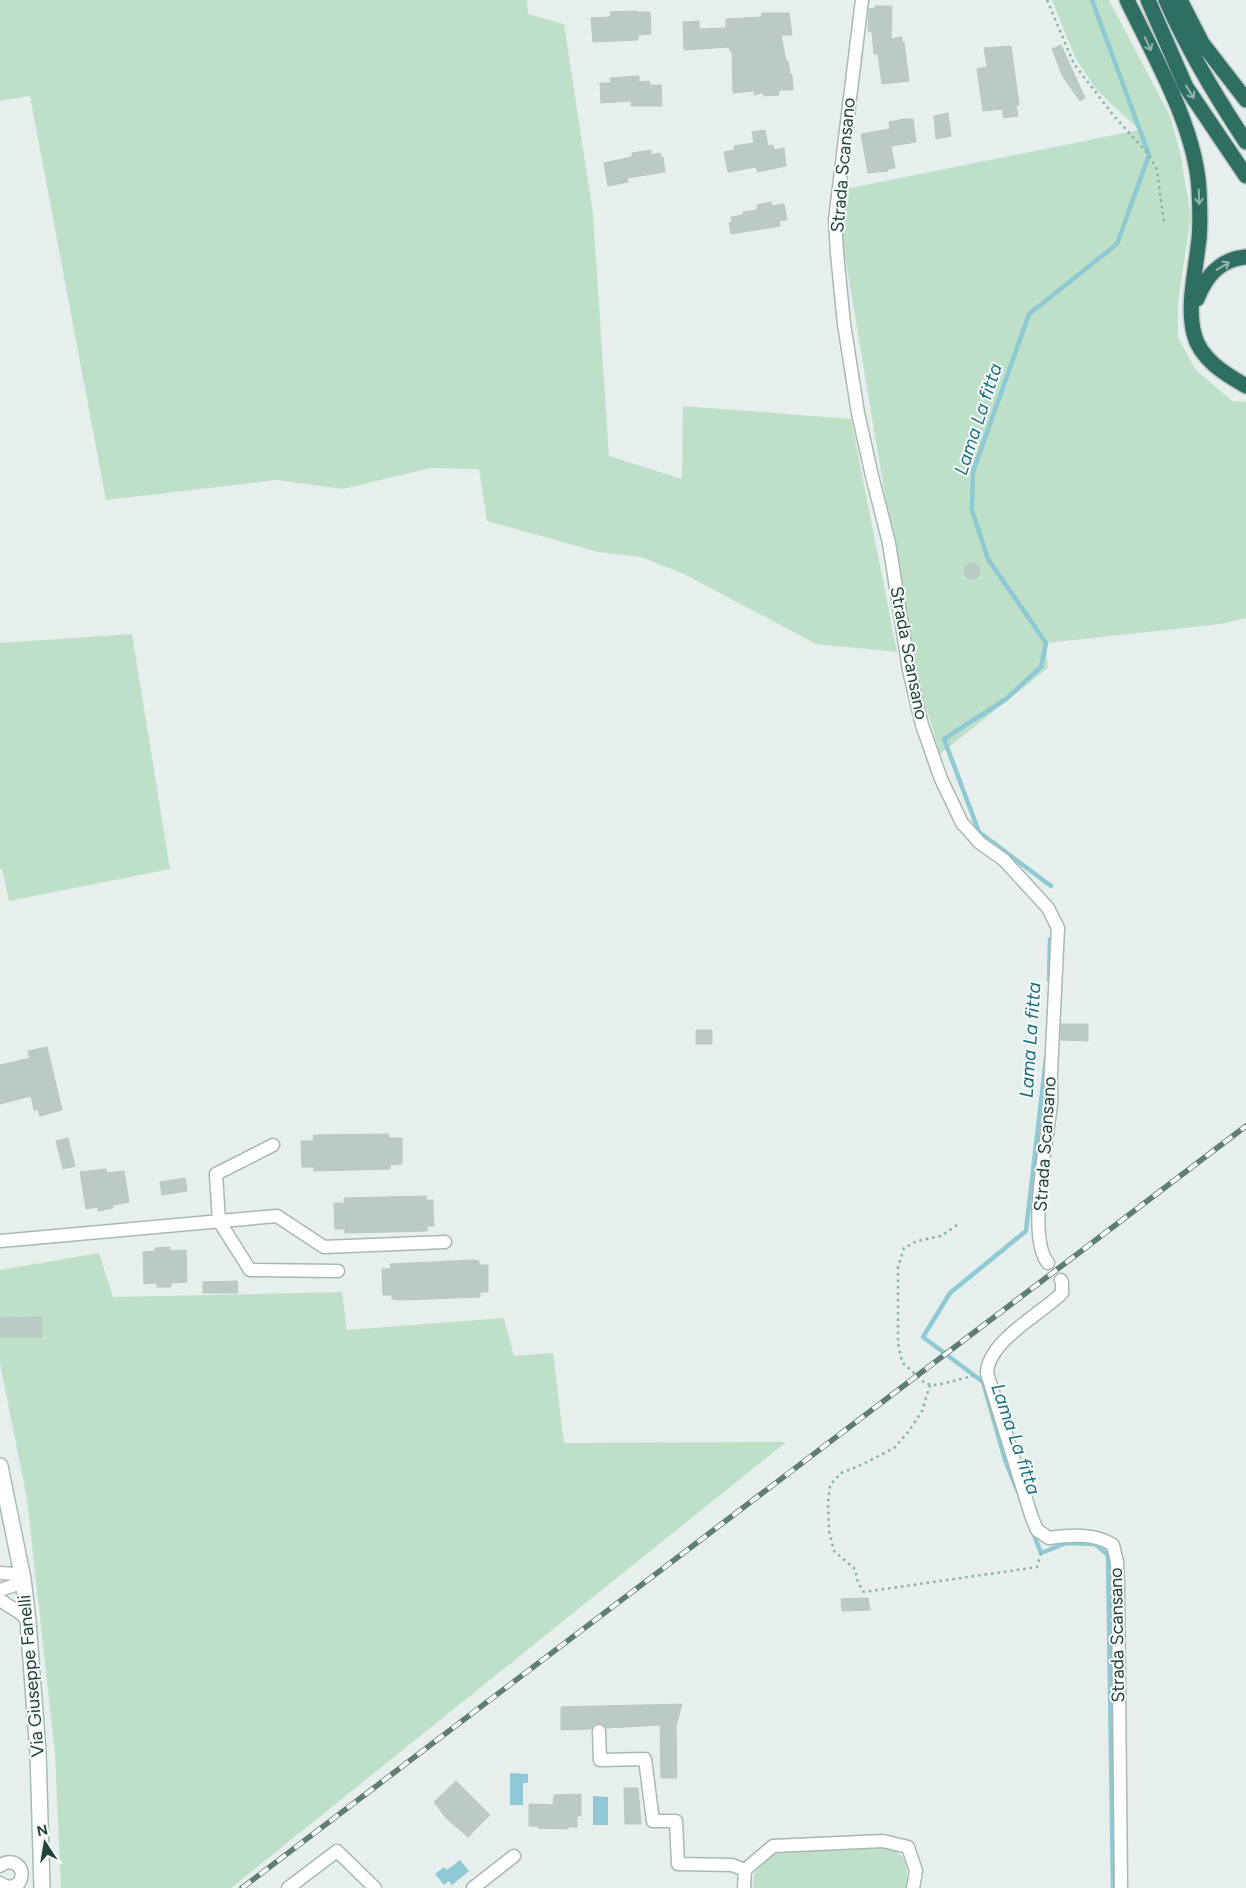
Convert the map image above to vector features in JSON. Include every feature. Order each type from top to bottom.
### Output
[{"type":"highway","points":[[1127,0],[1177,107],[1192,150],[1199,188],[1200,218],[1199,245],[1190,314],[1194,336],[1207,358],[1225,374],[1246,386]]},
{"type":"highway","points":[[1148,0],[1186,87],[1246,176]]},
{"type":"highway","points":[[1166,0],[1206,78],[1246,142]]},
{"type":"highway","points":[[1180,0],[1202,43],[1246,100]]},
{"type":"highway","points":[[1190,314],[1203,282],[1221,264],[1246,257]]},
{"type":"main road","name":"Via Giuseppe Fanelli","points":[[0,1466],[23,1579],[28,1621],[38,1752],[42,1888]]},
{"type":"street","name":"Strada Scansano","points":[[862,0],[835,220],[846,333],[858,413],[890,543],[909,670],[922,725],[941,779],[962,823],[980,843],[1004,860],[1048,908],[1058,928],[1051,1102],[1043,1158],[1039,1215],[1040,1247],[1048,1263]]},
{"type":"street","points":[[273,1145],[216,1174],[220,1221],[250,1270],[338,1271]]},
{"type":"street","points":[[0,1241],[277,1216],[324,1248],[445,1242]]},
{"type":"street","points":[[1049,1538],[1037,1530],[1031,1516],[987,1373],[987,1366],[996,1350],[1007,1338],[1062,1293],[1063,1285],[1061,1280]]},
{"type":"street","points":[[0,1513],[6,1494]]},
{"type":"street","name":"Strada Scansano","points":[[1049,1538],[1075,1536],[1105,1539],[1113,1545],[1118,1562],[1121,1888]]},
{"type":"street","points":[[0,1573],[15,1574],[23,1579],[18,1584],[0,1590]]},
{"type":"street","points":[[0,1600],[20,1613],[28,1621]]},
{"type":"street","points":[[598,1731],[600,1760],[644,1759],[653,1822],[676,1821],[678,1864],[732,1865],[745,1870]]},
{"type":"street","points":[[744,1888],[745,1870],[773,1846],[883,1841],[908,1846],[916,1871],[913,1888]]},
{"type":"street","points":[[288,1888],[337,1851],[375,1888]]},
{"type":"street","points":[[473,1888],[514,1856]]},
{"type":"street","points":[[0,1866],[5,1862],[13,1862],[20,1867],[22,1875],[19,1883],[12,1887],[0,1883]]},
{"type":"path","points":[[1047,0],[1074,64],[1114,116],[1149,154],[1157,170],[1164,223]]},
{"type":"path","points":[[957,1225],[941,1236],[917,1242],[904,1248],[898,1268],[898,1343],[902,1362],[926,1384],[937,1385],[987,1373]]},
{"type":"path","points":[[930,1385],[928,1397],[922,1411],[909,1431],[894,1448],[841,1473],[830,1485],[828,1504],[829,1531],[834,1551],[855,1569],[858,1583],[864,1592],[1037,1568],[1044,1543],[1049,1538]]},
{"type":"green space","points":[[0,0],[527,0],[528,14],[564,24],[593,214],[609,456],[682,479],[683,406],[851,419],[897,652],[816,644],[684,574],[641,557],[598,552],[487,521],[479,469],[431,468],[343,489],[277,480],[106,500],[30,96],[0,101]]},
{"type":"green space","points":[[1052,0],[1109,0],[1170,116],[1180,152],[1191,217],[1178,301],[1178,338],[1196,370],[1232,401],[1246,402],[1246,618],[1221,624],[1046,643],[1048,668],[940,754],[913,663],[839,220],[845,189],[1139,130],[1095,88],[1075,57]]},
{"type":"green space","points":[[132,634],[170,869],[9,901],[2,869],[0,869],[0,643]]},
{"type":"green space","points":[[99,1253],[113,1297],[342,1292],[347,1330],[504,1318],[514,1356],[553,1353],[564,1443],[786,1442],[231,1888],[61,1888],[55,1753],[27,1499],[0,1363],[0,1270]]},
{"type":"green space","points":[[883,1845],[897,1852],[905,1861],[907,1873],[906,1888],[753,1888],[754,1874],[774,1850]]},
{"type":"water","points":[[510,1773],[528,1774],[528,1783],[523,1783],[523,1805],[510,1805]]},
{"type":"water","points":[[593,1796],[608,1797],[608,1825],[593,1825]]},
{"type":"water","points":[[460,1860],[469,1871],[452,1885],[449,1881],[444,1885],[435,1874],[444,1867],[447,1870]]},
{"type":"building","points":[[875,6],[892,6],[891,39],[902,37],[909,81],[882,84],[878,54],[874,54],[872,32],[868,31],[869,9],[875,8]]},
{"type":"building","points":[[610,12],[650,12],[651,34],[638,35],[638,40],[593,42],[591,18],[611,17]]},
{"type":"building","points":[[762,13],[789,13],[792,35],[781,35],[786,61],[788,61],[790,74],[792,75],[793,90],[779,90],[779,95],[764,96],[763,93],[754,95],[754,91],[733,93],[732,51],[730,51],[729,47],[684,50],[683,22],[699,21],[699,29],[726,28],[726,19],[761,17]]},
{"type":"building","points":[[1061,45],[1085,98],[1080,101],[1063,77],[1052,49]]},
{"type":"building","points":[[1011,46],[1019,105],[1016,105],[1018,116],[1004,118],[1002,109],[983,111],[977,69],[987,67],[984,48]]},
{"type":"building","points":[[639,76],[639,82],[649,81],[650,85],[661,85],[662,106],[631,106],[631,101],[601,103],[600,83],[611,83],[610,78]]},
{"type":"building","points":[[948,113],[951,136],[936,139],[934,116]]},
{"type":"building","points":[[913,119],[916,142],[891,146],[895,168],[888,169],[888,171],[868,173],[861,134],[890,129],[889,122]]},
{"type":"building","points":[[765,130],[768,146],[773,145],[774,150],[784,148],[786,166],[758,172],[756,167],[728,172],[724,152],[735,150],[734,146],[754,143],[752,132]]},
{"type":"building","points":[[651,150],[651,155],[660,153],[661,157],[663,157],[665,172],[627,178],[628,182],[608,186],[604,163],[632,157],[632,153]]},
{"type":"building","points":[[771,202],[772,206],[784,204],[787,220],[779,221],[780,226],[731,234],[729,223],[732,222],[731,217],[743,215],[743,212],[757,210],[757,205]]},
{"type":"building","points":[[972,563],[978,565],[980,571],[978,577],[972,579],[966,577],[964,571],[966,565]]},
{"type":"building","points":[[1061,1024],[1088,1024],[1088,1041],[1061,1040]]},
{"type":"building","points":[[696,1030],[712,1030],[712,1044],[696,1044]]},
{"type":"building","points":[[47,1047],[62,1110],[40,1116],[38,1110],[34,1110],[31,1096],[0,1104],[0,1065],[30,1058],[28,1051]]},
{"type":"building","points":[[389,1134],[389,1138],[402,1138],[402,1164],[390,1165],[390,1169],[314,1171],[314,1167],[302,1167],[301,1141],[314,1141],[313,1135]]},
{"type":"building","points":[[68,1138],[75,1166],[63,1169],[56,1141]]},
{"type":"building","points":[[106,1169],[107,1173],[124,1171],[129,1202],[113,1205],[113,1208],[98,1211],[98,1207],[86,1209],[80,1172]]},
{"type":"building","points":[[185,1178],[187,1191],[162,1195],[160,1182]]},
{"type":"building","points":[[426,1196],[426,1200],[433,1200],[434,1226],[427,1226],[427,1231],[345,1233],[345,1229],[335,1229],[334,1203],[344,1203],[344,1198]]},
{"type":"building","points":[[170,1247],[170,1251],[186,1250],[187,1282],[171,1283],[171,1287],[157,1287],[156,1283],[144,1284],[143,1252],[155,1251],[155,1248]]},
{"type":"building","points":[[479,1261],[479,1265],[488,1265],[488,1292],[480,1292],[480,1297],[399,1300],[392,1299],[392,1295],[383,1295],[382,1269],[391,1269],[390,1264]]},
{"type":"building","points":[[237,1281],[238,1293],[203,1293],[203,1282]]},
{"type":"building","points":[[42,1317],[42,1337],[0,1337],[0,1318]]},
{"type":"building","points":[[868,1598],[870,1610],[842,1611],[841,1599]]},
{"type":"building","points":[[682,1704],[676,1726],[677,1778],[661,1778],[660,1725],[606,1728],[603,1724],[598,1723],[594,1724],[591,1729],[561,1730],[561,1707]]},
{"type":"building","points":[[456,1781],[490,1815],[468,1837],[446,1818],[434,1802]]},
{"type":"building","points":[[624,1788],[638,1788],[641,1824],[625,1824]]},
{"type":"building","points":[[581,1794],[581,1816],[577,1816],[577,1827],[568,1827],[568,1829],[529,1826],[529,1804],[553,1805],[554,1795]]},
{"type":"waterway","name":"Lama La fitta","points":[[1051,886],[979,832],[944,739],[1006,699],[1041,667],[1046,643],[988,559],[972,510],[973,472],[1029,314],[1117,244],[1149,155],[1092,0]]},
{"type":"waterway","name":"Lama La fitta","points":[[1049,980],[1050,939]]},
{"type":"waterway","name":"Lama La fitta","points":[[1018,1492],[1005,1460],[983,1382],[923,1337],[950,1293],[1026,1231],[1046,1058]]},
{"type":"waterway","name":"Lama La fitta","points":[[1032,1530],[1041,1553],[1066,1543],[1095,1544],[1108,1555],[1113,1888]]},
{"type":"railway","points":[[242,1888],[1246,1126]]}]
